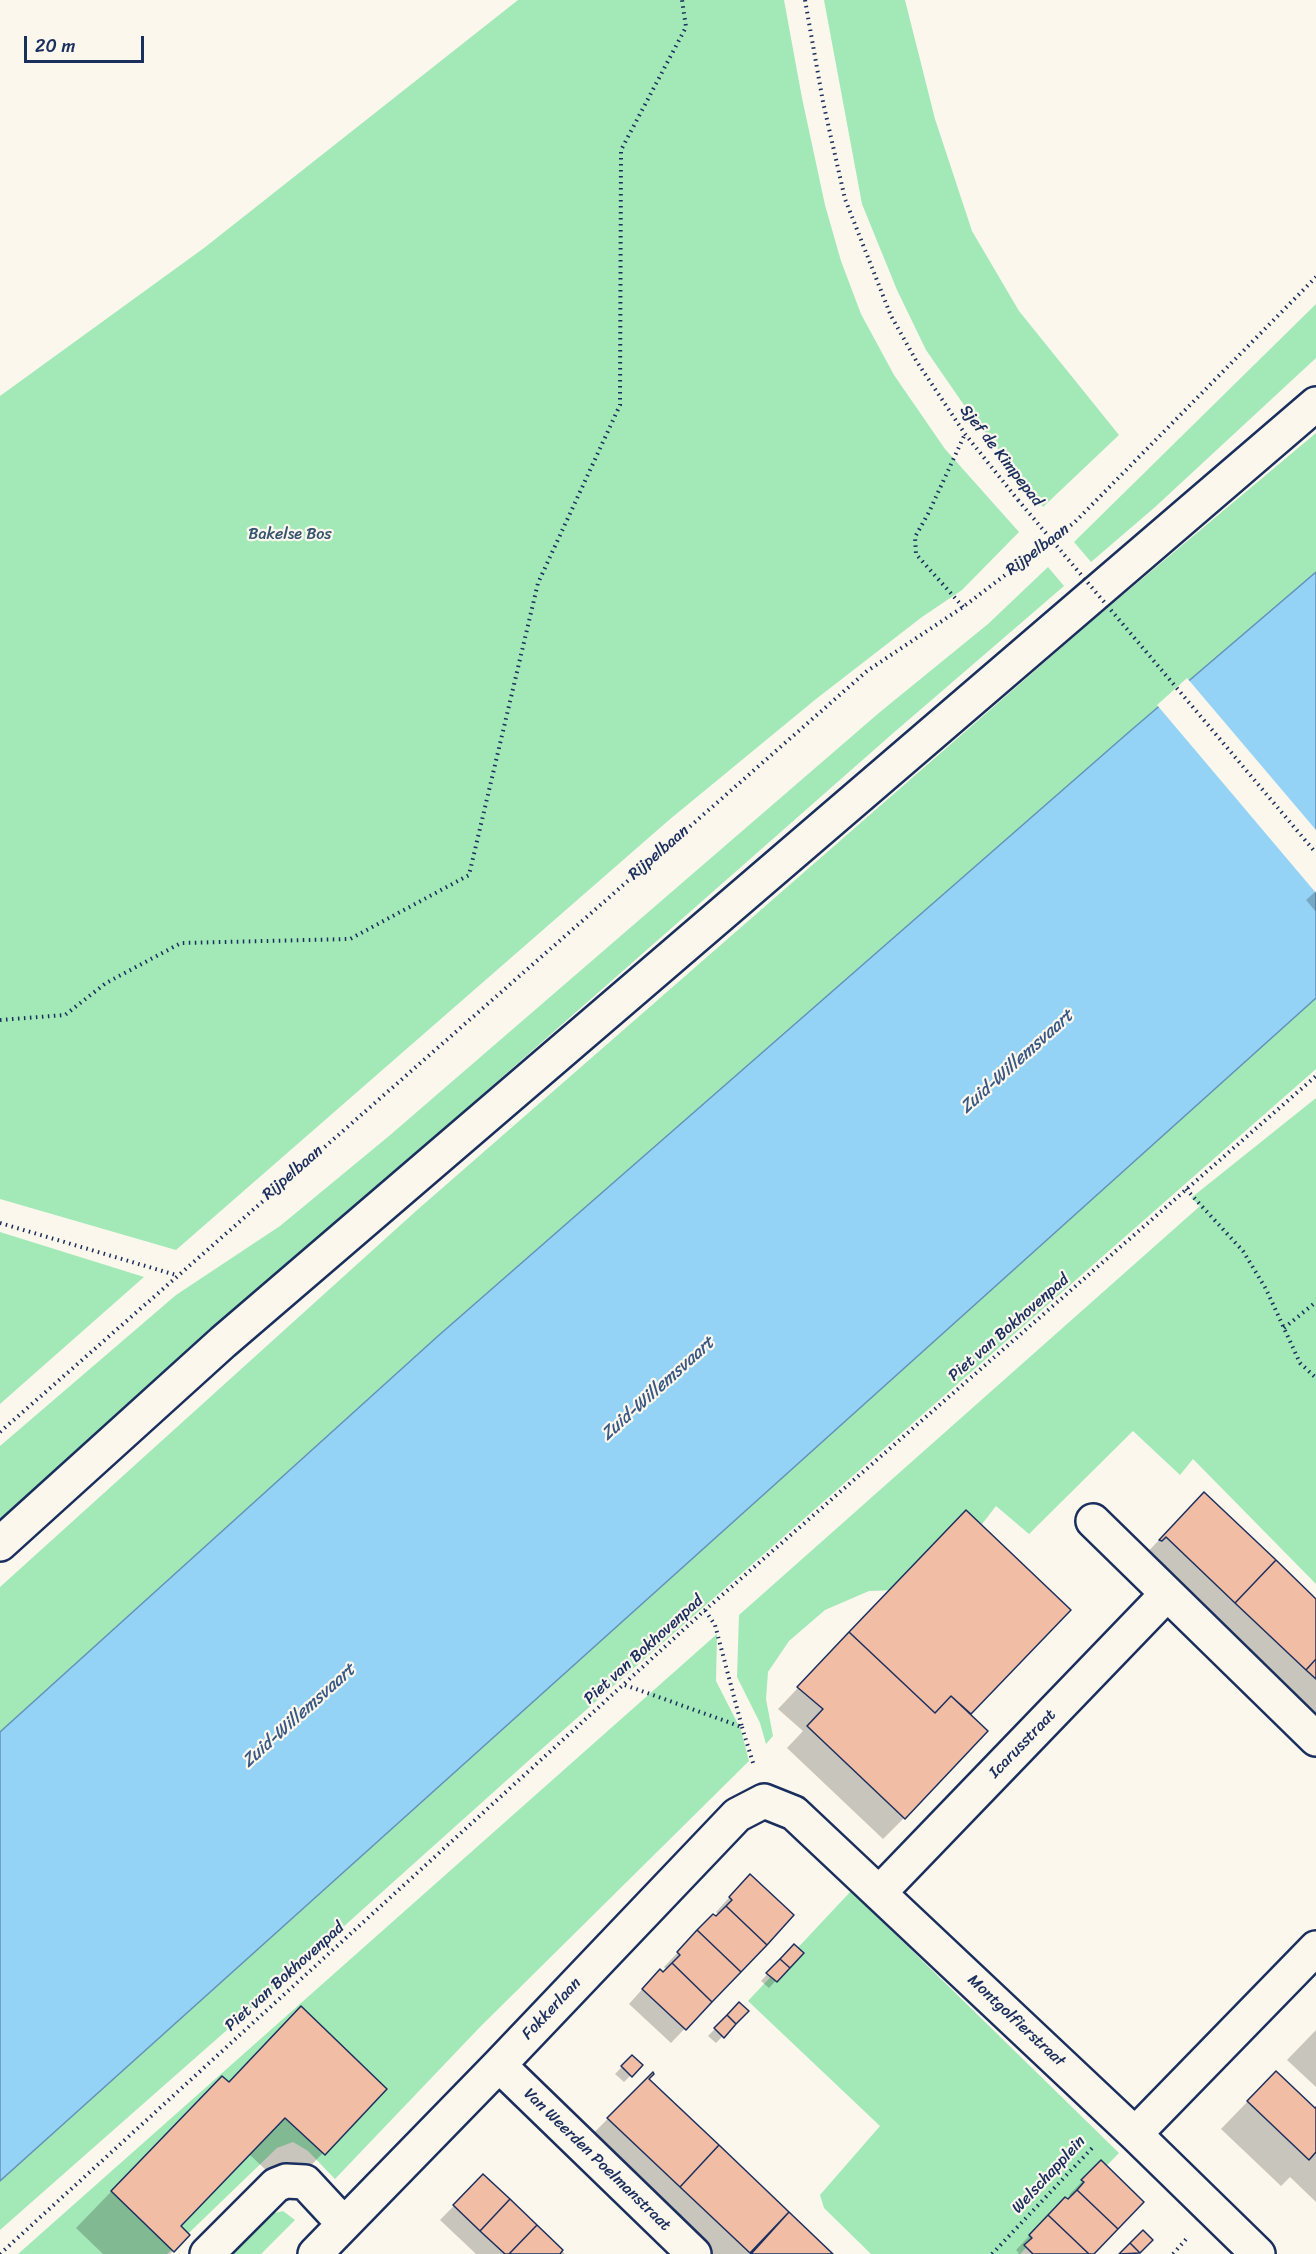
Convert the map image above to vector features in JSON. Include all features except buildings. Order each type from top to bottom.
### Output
[{"type":"street","points":[[0,1544],[223,1342],[1311,406]]},
{"type":"street","points":[[1093,1521],[1316,1739]]},
{"type":"street","name":"Icarusstraat","points":[[879,1893],[1167,1594]]},
{"type":"street","name":"Montgolfierstraat","points":[[764,1801],[794,1813],[1135,2134],[1258,2254]]},
{"type":"street","name":"Fokkerlaan","points":[[315,2254],[500,2066],[737,1815],[764,1801]]},
{"type":"street","points":[[1135,2134],[1316,1948]]},
{"type":"street","name":"Van Weerden Poelmanstraat","points":[[500,2066],[694,2254]]},
{"type":"street","points":[[207,2254],[276,2185],[286,2181],[305,2182],[344,2224]]},
{"type":"path","points":[[0,1020],[64,1015],[106,983],[181,943],[350,939],[470,875],[538,583],[620,405],[621,150],[686,27],[682,0]]},
{"type":"path","name":"Sjef de Kimpepad","points":[[805,0],[823,102],[845,199],[891,316],[917,362],[965,434],[1018,500],[1316,854]]},
{"type":"path","name":"Rijpelbaan","points":[[0,1432],[176,1275],[867,671],[963,607],[1075,522],[1316,277]]},
{"type":"path","points":[[963,607],[916,554],[915,537],[965,434]]},
{"type":"path","name":"Piet van Bokhovenpad","points":[[0,2254],[705,1610],[1316,1076]]},
{"type":"path","points":[[1186,1189],[1242,1251],[1266,1289],[1300,1363],[1316,1378]]},
{"type":"path","points":[[0,1223],[176,1275]]},
{"type":"path","points":[[1284,1329],[1316,1302]]},
{"type":"path","points":[[624,1684],[742,1727],[715,1625],[705,1610]]},
{"type":"path","name":"Welschapplein","points":[[992,2254],[1100,2139],[1135,2134]]},
{"type":"green space","name":"Bakelse Bos","points":[[518,0],[784,0],[825,205],[841,261],[861,314],[894,375],[945,449],[1019,532],[962,590],[922,617],[816,699],[669,820],[176,1250],[0,1199],[0,396],[204,248]]},
{"type":"green space","points":[[824,0],[905,0],[935,119],[972,231],[1019,311],[1119,435],[1043,507],[966,408],[926,350],[897,290],[862,204]]},
{"type":"green space","points":[[1316,304],[1316,358],[1154,508],[1091,562],[1074,542]]},
{"type":"green space","points":[[1316,433],[1316,572],[1129,732],[438,1336],[0,1732],[0,1587],[416,1211],[1093,620]]},
{"type":"green space","points":[[1048,567],[1064,586],[891,735],[201,1342],[0,1524],[0,1446],[176,1295],[280,1226],[389,1136],[880,712],[988,624]]},
{"type":"green space","points":[[1316,998],[1316,1069],[536,1754],[0,2230],[0,2181]]},
{"type":"green space","points":[[1316,1098],[1316,1584],[1193,1459],[1180,1475],[1133,1431],[1029,1534],[996,1506],[979,1528],[898,1590],[869,1591],[825,1610],[789,1641],[768,1672],[766,1699],[773,1736],[766,1744],[760,1723],[737,1677],[739,1615],[1200,1206],[1191,1198]]},
{"type":"green space","points":[[0,1232],[144,1277],[0,1404]]},
{"type":"green space","points":[[717,1634],[716,1681],[741,1730],[749,1761],[480,2027],[335,2179],[308,2151],[293,2142],[277,2148],[167,2254],[18,2254]]},
{"type":"green space","points":[[851,1891],[1119,2153],[1020,2254],[871,2254],[824,2208],[820,2195],[880,2126],[748,2001]]},
{"type":"green space","points":[[283,2211],[295,2220],[261,2254],[224,2254],[266,2215]]},
{"type":"water","name":"Zuid-Willemsvaart","points":[[1316,572],[1316,998],[0,2181],[0,1732],[438,1336],[1129,732]]},
{"type":"pier","points":[[1187,678],[1316,830],[1316,893],[1157,705]]}]
